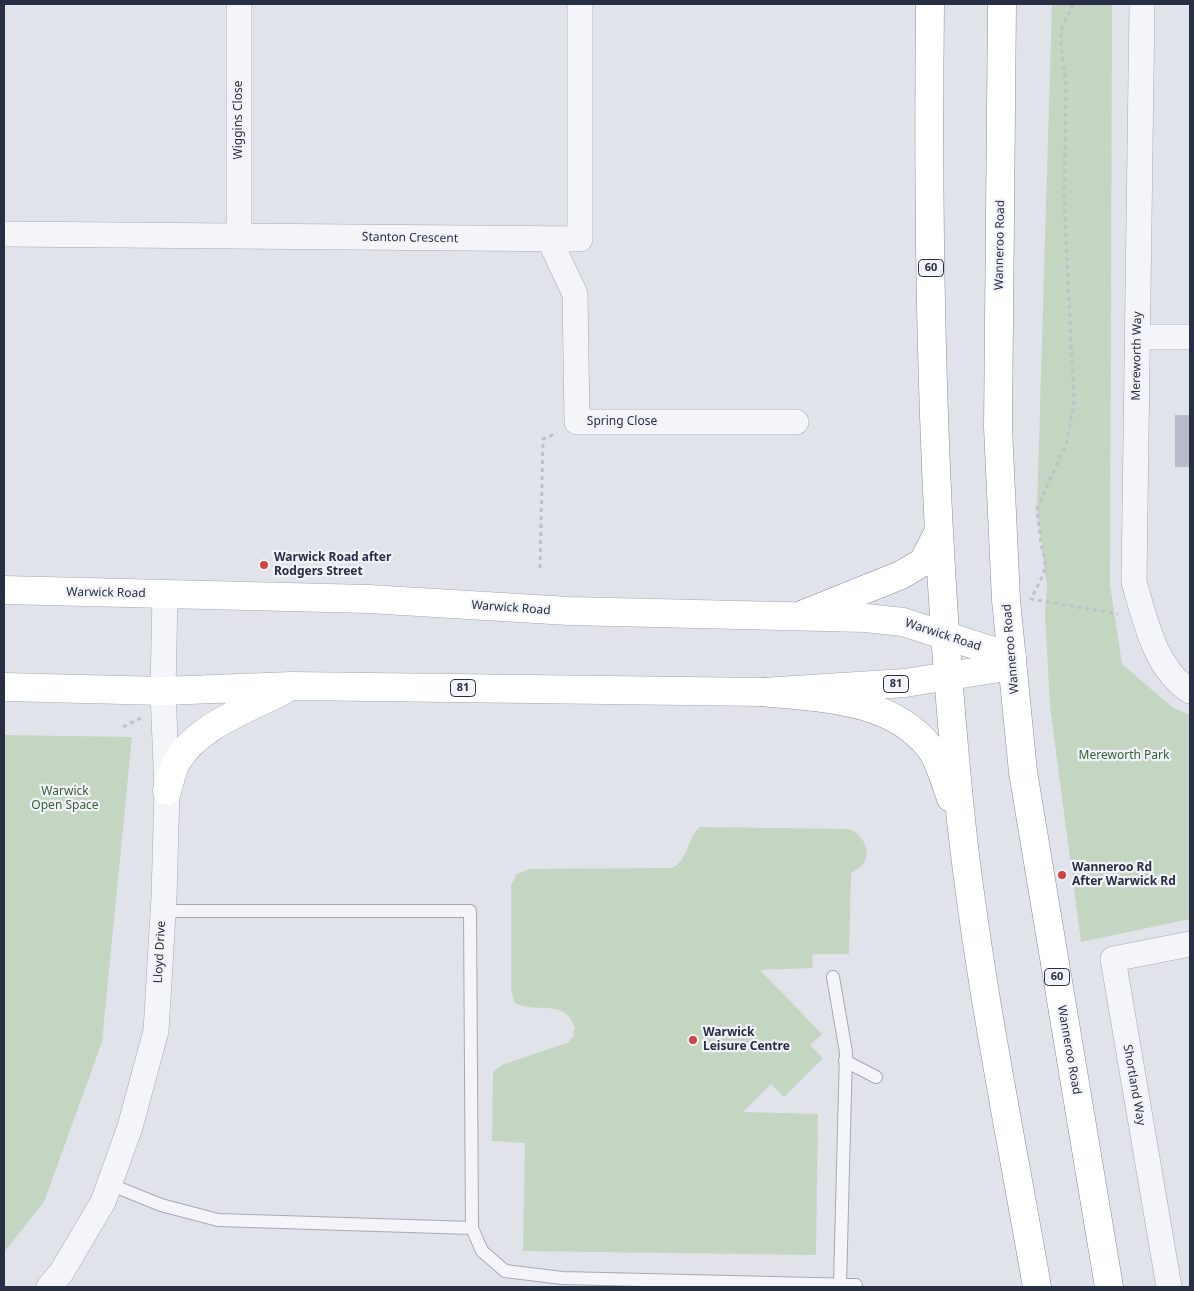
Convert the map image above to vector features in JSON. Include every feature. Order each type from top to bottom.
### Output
[{"type":"main road","name":"60","points":[[930,4],[932,400],[938,533],[949,677],[962,822],[979,951],[1037,1287]]},
{"type":"main road","name":"Wanneroo Road","points":[[1002,4],[998,427],[1006,600],[1023,772],[1109,1287]]},
{"type":"main road","points":[[799,616],[901,575],[923,562],[938,533]]},
{"type":"main road","name":"Warwick Road","points":[[4,590],[370,599],[569,611],[866,618],[903,622],[946,636],[1012,662]]},
{"type":"main road","name":"Warwick Road","points":[[4,687],[163,691],[292,686],[763,692],[905,683],[949,677],[1012,662]]},
{"type":"main road","points":[[167,791],[177,762],[195,741],[215,725],[292,686]]},
{"type":"main road","points":[[763,692],[823,699],[866,707],[901,722],[930,749],[962,822]]},
{"type":"street","name":"Wiggins Close","points":[[239,4],[239,236]]},
{"type":"street","name":"Stanton Crescent","points":[[4,234],[580,239],[580,4]]},
{"type":"street","name":"Mereworth Way","points":[[1142,4],[1134,582],[1154,649],[1183,687],[1190,691]]},
{"type":"street","name":"Spring Close","points":[[548,239],[575,294],[577,422],[796,422]]},
{"type":"street","points":[[1137,337],[1190,337]]},
{"type":"street","name":"Lloyd Drive","points":[[49,1287],[61,1272],[98,1210],[109,1184],[130,1127],[156,1031],[167,791],[163,691],[165,594]]},
{"type":"street","name":"Shortland Way","points":[[1168,1287],[1113,959],[1190,944]]},
{"type":"lane","points":[[163,911],[470,911],[472,1228],[482,1251],[505,1270],[562,1278],[856,1285]]},
{"type":"lane","points":[[833,977],[846,1061],[840,1285]]},
{"type":"lane","points":[[846,1061],[876,1077]]},
{"type":"lane","points":[[109,1184],[161,1205],[218,1220],[472,1228]]},
{"type":"path","points":[[1073,4],[1061,30],[1061,44],[1066,85],[1064,199],[1074,402],[1067,442],[1037,509],[1045,560],[1044,573],[1031,599],[1126,616]]},
{"type":"path","points":[[540,568],[543,439],[577,422]]},
{"type":"green space","name":"Mereworth Park","points":[[1052,4],[1112,4],[1110,585],[1122,664],[1172,707],[1190,715],[1190,919],[1081,942],[1050,706],[1045,616],[1047,587],[1037,509]]},
{"type":"green space","name":"Warwick Open Space","points":[[4,735],[132,737],[102,1042],[44,1202],[4,1252]]},
{"type":"green space","name":"Warwick Leisure Centre","points":[[700,827],[848,829],[862,839],[867,850],[865,861],[851,873],[849,954],[813,954],[812,968],[760,970],[822,1034],[810,1045],[823,1058],[784,1097],[771,1084],[743,1112],[818,1114],[816,1255],[523,1251],[525,1143],[492,1141],[493,1072],[502,1065],[567,1043],[573,1037],[575,1027],[564,1012],[557,1009],[534,1008],[515,1003],[511,990],[511,885],[517,874],[529,869],[672,868],[682,860],[692,837]]},
{"type":"building","points":[[1175,415],[1190,415],[1190,467],[1175,467]]},
{"type":"place","name":"Warwick Road after Rodgers Street","points":[[264,565]]},
{"type":"place","name":"Wanneroo Rd After Warwick Rd","points":[[1062,875]]},
{"type":"place","name":"Warwick Leisure Centre","points":[[693,1040]]}]
